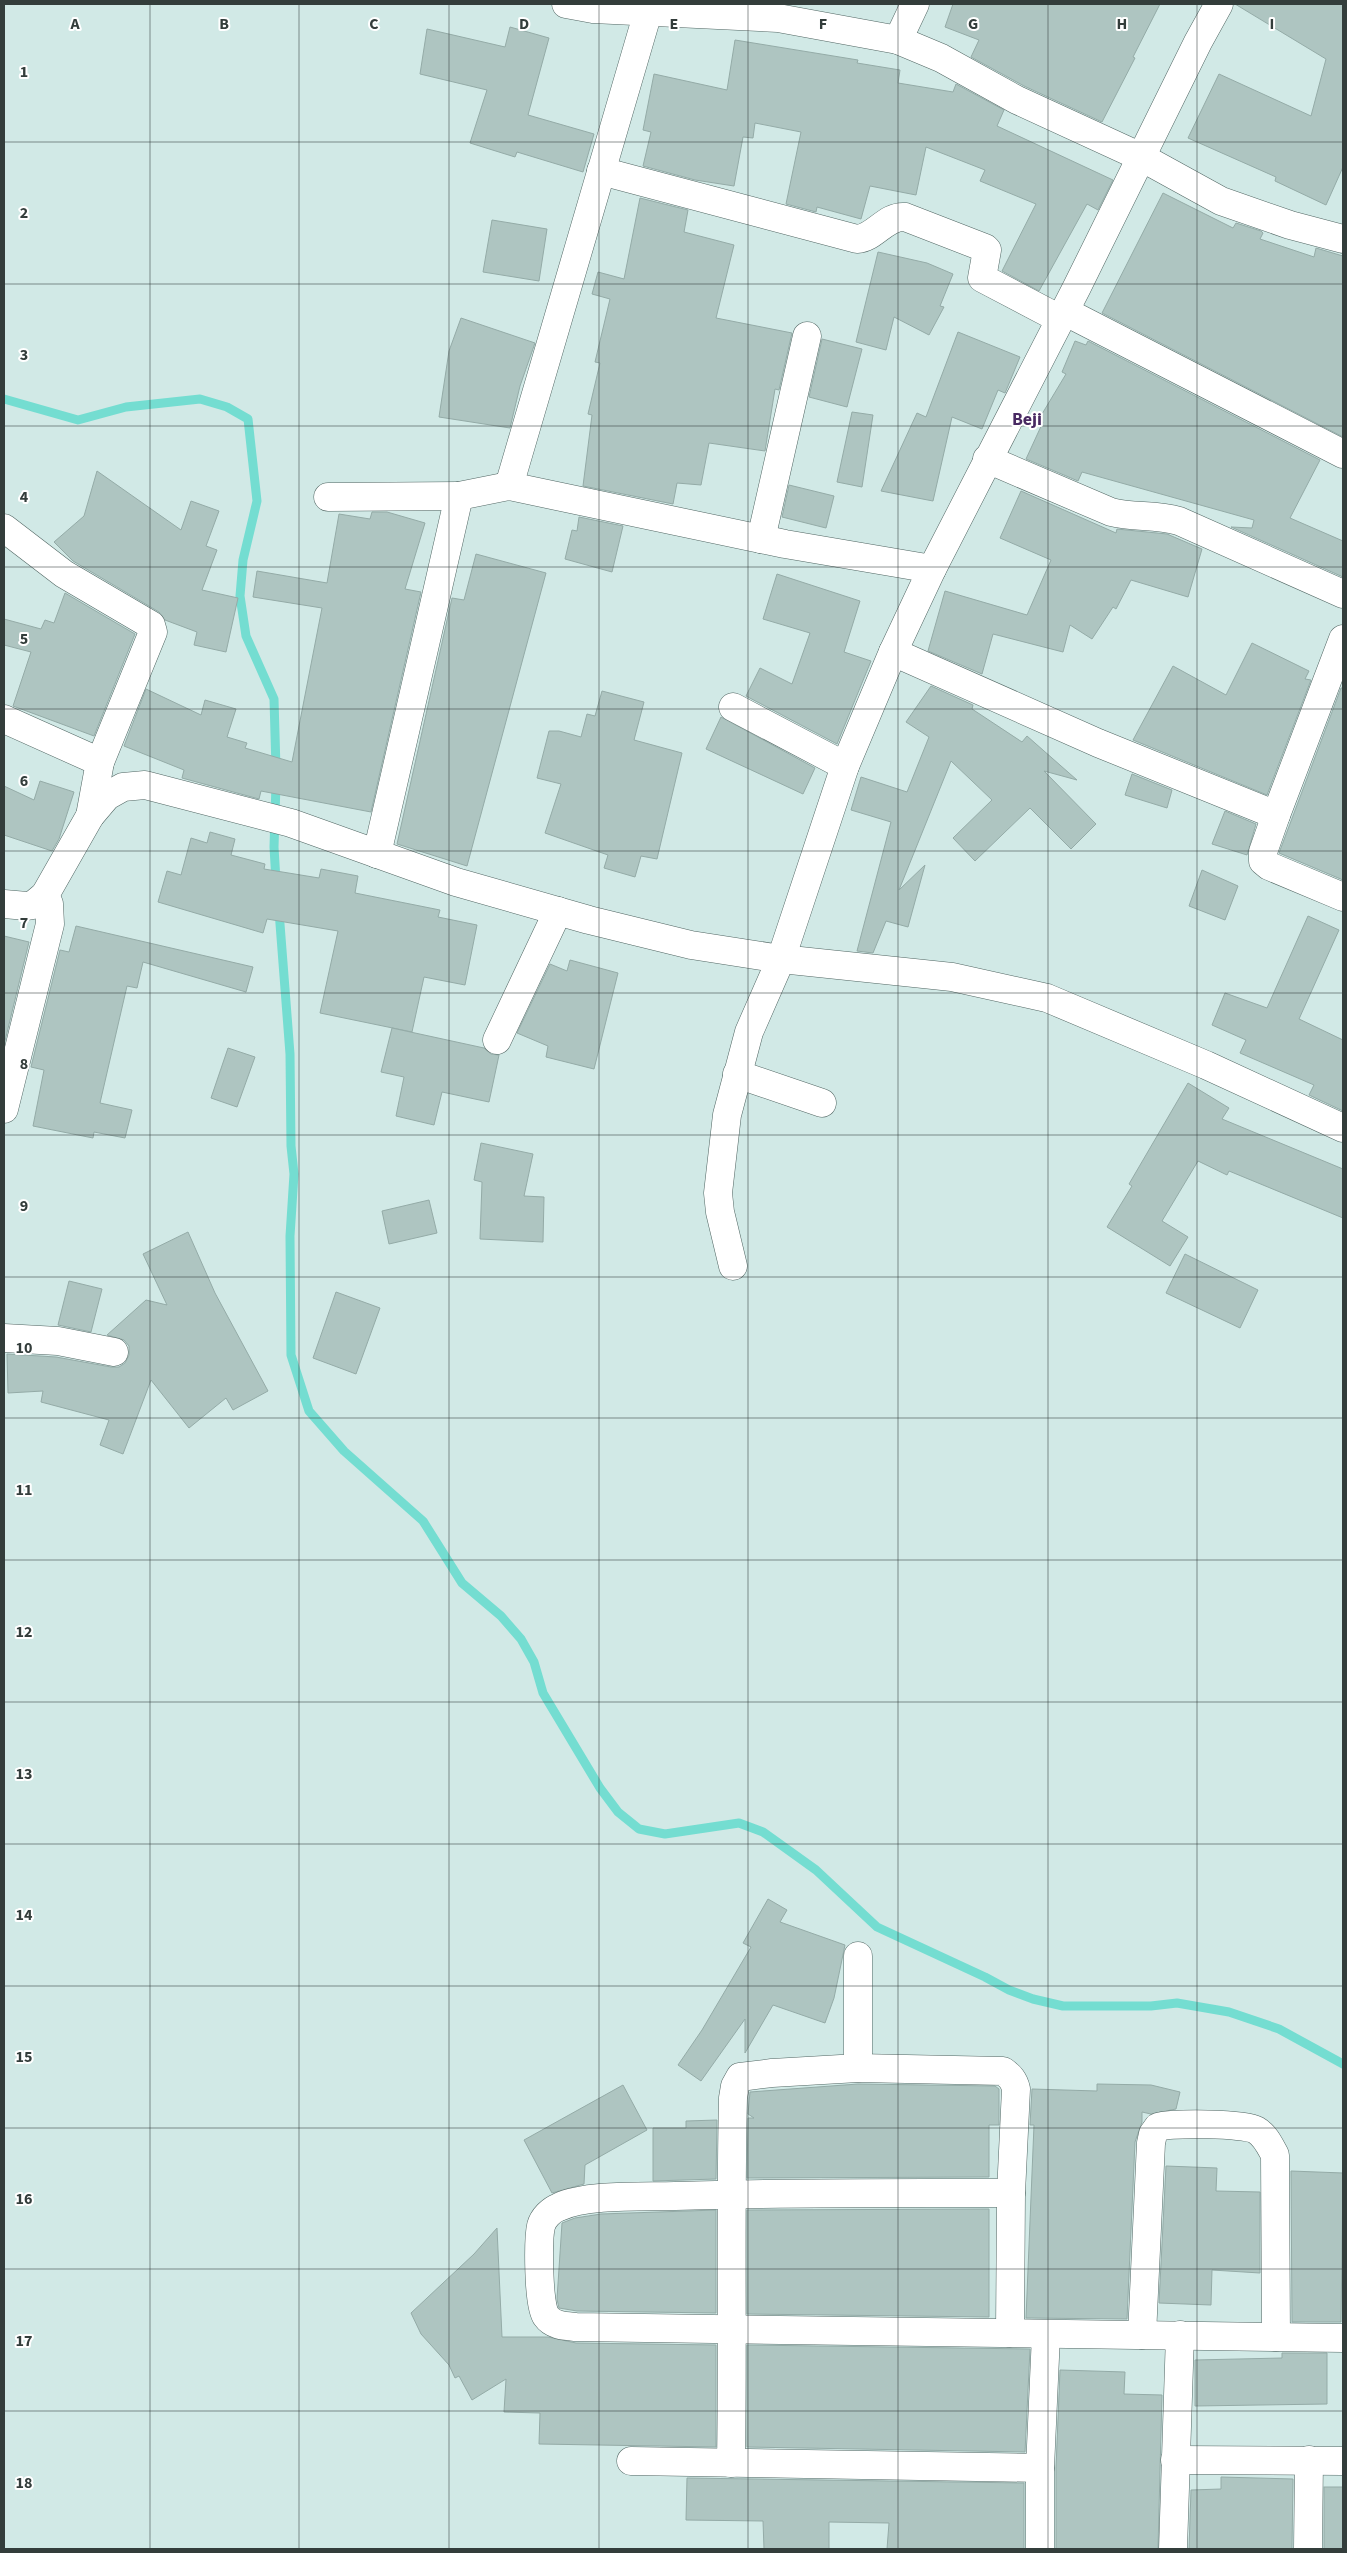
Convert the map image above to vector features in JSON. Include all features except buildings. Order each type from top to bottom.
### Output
[{"type":"street","points":[[566,4],[594,9],[778,18],[898,40],[941,58],[1017,100],[1141,157],[1221,201],[1290,225],[1343,239]]},
{"type":"street","points":[[898,40],[915,4]]},
{"type":"street","points":[[733,1266],[720,1212],[718,1193],[727,1115],[749,1032],[781,959],[845,766],[893,652],[932,569],[1219,4]]},
{"type":"street","points":[[509,486],[648,12]]},
{"type":"street","points":[[601,171],[857,239],[868,235],[894,218],[904,217],[985,248],[987,250],[982,278],[1062,315],[1343,454]]},
{"type":"street","points":[[761,539],[807,336]]},
{"type":"street","points":[[987,459],[1111,512],[1130,516],[1159,515],[1179,521],[1343,594]]},
{"type":"street","points":[[328,497],[459,496],[509,486],[761,539],[932,569]]},
{"type":"street","points":[[377,854],[459,496]]},
{"type":"street","points":[[4,528],[64,574],[151,625],[153,632],[100,762],[90,816]]},
{"type":"street","points":[[1343,639],[1276,815],[1263,861],[1269,866],[1343,897]]},
{"type":"street","points":[[893,652],[1098,743],[1276,815]]},
{"type":"street","points":[[733,707],[845,766]]},
{"type":"street","points":[[4,719],[100,762]]},
{"type":"street","points":[[4,904],[33,905],[45,894],[90,816],[107,796],[123,787],[145,785],[291,823],[456,882],[558,911],[691,945],[781,959],[952,977],[1047,998],[1197,1061],[1343,1128]]},
{"type":"street","points":[[4,1109],[14,1026],[50,924],[49,904],[45,894]]},
{"type":"street","points":[[497,1040],[558,911]]},
{"type":"street","points":[[737,1074],[822,1103]]},
{"type":"street","points":[[4,1338],[58,1341],[114,1352]]},
{"type":"street","points":[[858,1956],[858,2068]]},
{"type":"street","points":[[731,2463],[733,2330],[730,2194],[733,2098],[735,2086],[740,2077],[772,2072],[858,2068],[1002,2071],[1009,2075],[1015,2082],[1016,2089],[1011,2193],[1010,2333]]},
{"type":"street","points":[[1142,2335],[1151,2143],[1153,2134],[1158,2127],[1174,2125],[1239,2126],[1256,2130],[1267,2141],[1275,2155],[1276,2337]]},
{"type":"street","points":[[1011,2193],[730,2194],[610,2198],[558,2207],[547,2215],[541,2226],[540,2294],[545,2315],[558,2326],[1343,2338]]},
{"type":"street","points":[[1040,2549],[1040,2468],[1046,2334]]},
{"type":"street","points":[[1173,2549],[1180,2335]]},
{"type":"street","points":[[1175,2460],[1343,2461]]},
{"type":"street","points":[[1308,2460],[1308,2549]]},
{"type":"street","points":[[631,2461],[1040,2468]]},
{"type":"waterway","points":[[4,399],[78,420],[126,407],[200,399],[227,407],[248,419],[257,501],[243,560],[240,596],[246,636],[274,699],[276,769]]},
{"type":"waterway","points":[[276,784],[274,847],[276,881]]},
{"type":"waterway","points":[[279,911],[290,1054],[291,1146],[294,1174],[290,1236],[291,1355],[309,1411],[344,1451],[423,1521],[462,1583],[501,1616],[521,1639],[534,1662],[543,1693],[600,1788],[618,1812],[639,1829],[665,1834],[739,1823],[763,1832],[816,1870],[877,1927],[1009,1990],[1033,1999],[1063,2006],[1151,2006],[1177,2003],[1229,2012],[1279,2029],[1343,2064]]},
{"type":"district","name":"Beji","points":[[1027,419]]}]
